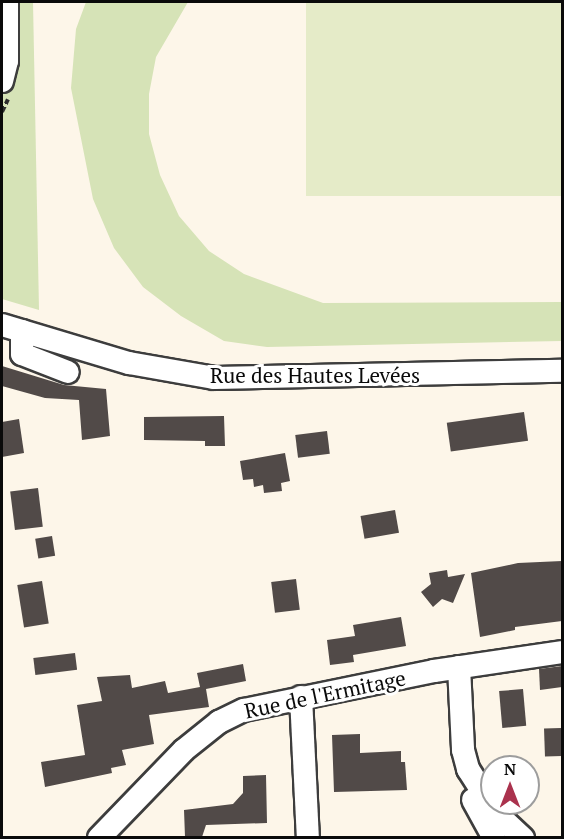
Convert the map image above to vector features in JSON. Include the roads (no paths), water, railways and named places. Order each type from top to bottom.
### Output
[{"type":"street","points":[[2,81],[7,61],[8,2]]},
{"type":"street","points":[[12,328],[22,354],[68,372]]},
{"type":"street","name":"Rue des Hautes Levées","points":[[12,328],[129,363],[214,378],[562,371]]},
{"type":"street","name":"Rue de l'Ermitage","points":[[99,837],[184,750],[219,722],[244,710],[452,668],[562,652]]},
{"type":"street","points":[[452,668],[452,763],[494,837]]},
{"type":"street","points":[[452,668],[463,750],[468,769],[496,813],[523,837]]},
{"type":"street","points":[[301,697],[308,837]]}]
